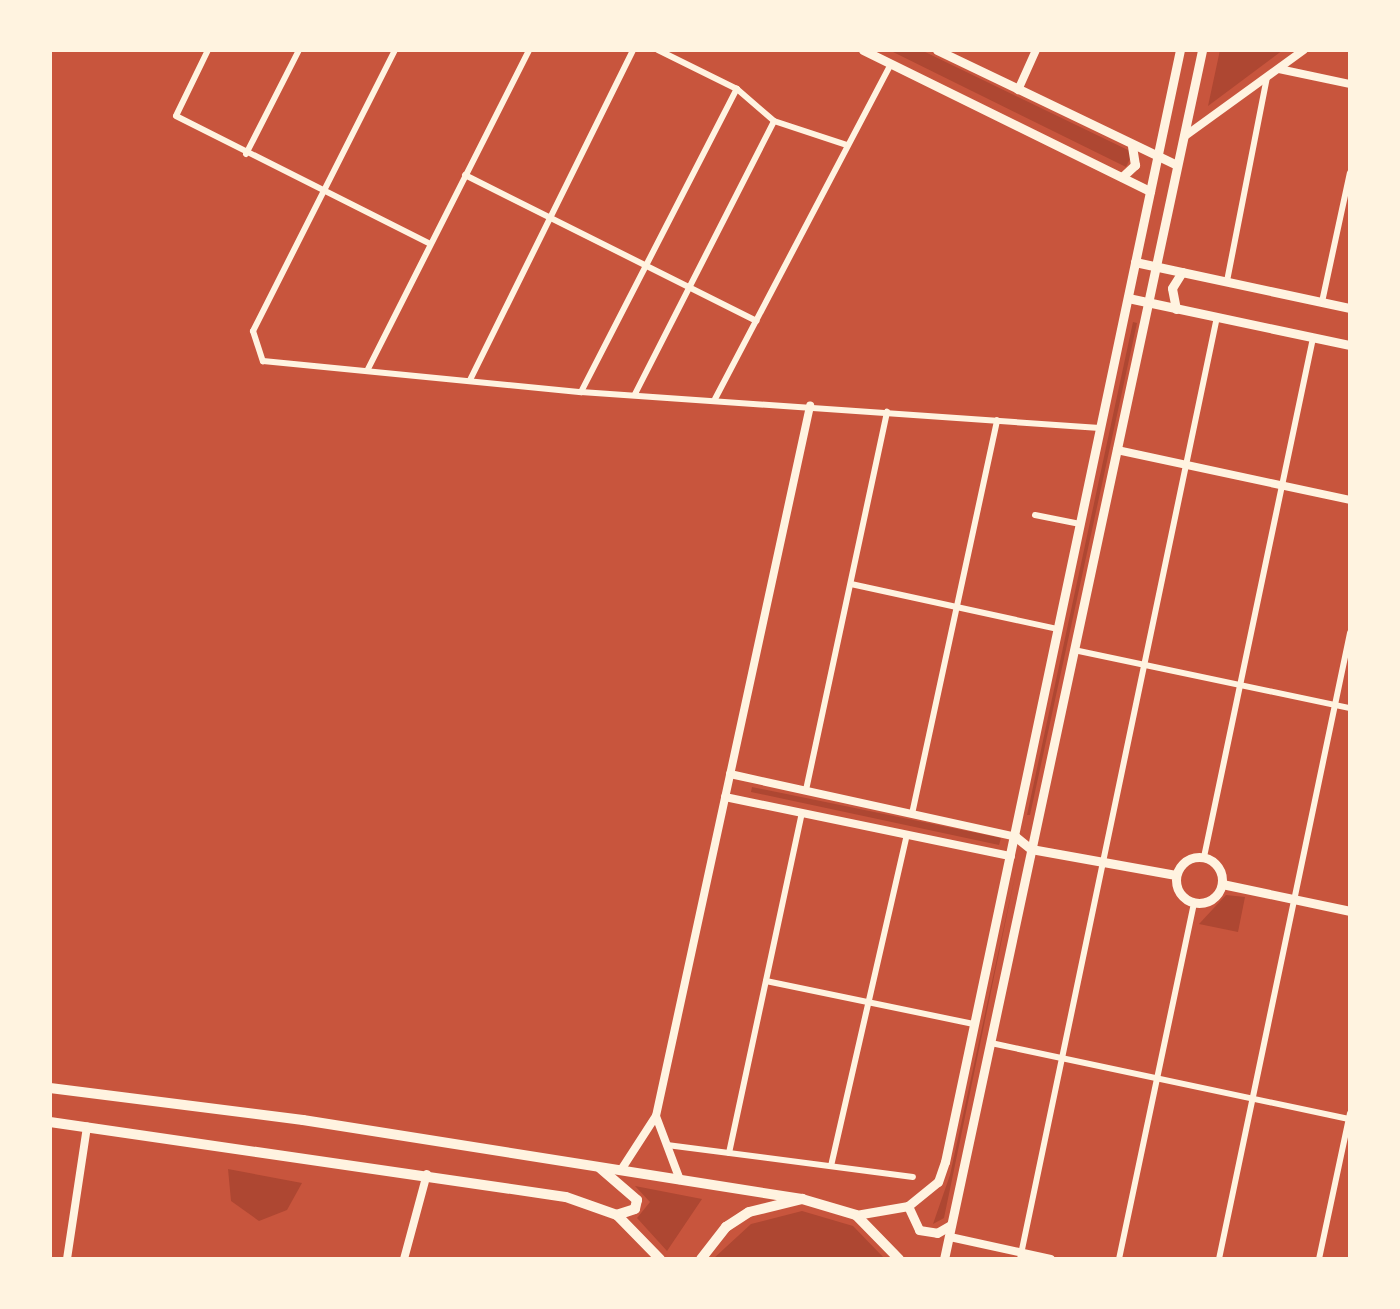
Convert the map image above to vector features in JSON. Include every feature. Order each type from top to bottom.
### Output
[{"type":"main road","points":[[862,50],[1150,191]]},
{"type":"main road","points":[[936,50],[1176,165]]},
{"type":"main road","points":[[50,1088],[597,1166],[802,1200],[856,1215],[908,1206],[938,1182],[1016,837],[1180,50]]},
{"type":"main road","points":[[944,1259],[1202,50]]},
{"type":"main road","points":[[1122,177],[1135,165],[1132,146]]},
{"type":"main road","points":[[1135,262],[1350,308]]},
{"type":"main road","points":[[1176,308],[1172,288],[1182,272]]},
{"type":"main road","points":[[1128,298],[1350,346]]},
{"type":"main road","points":[[1016,837],[1031,848],[1176,875]]},
{"type":"main road","points":[[1011,856],[1031,848]]},
{"type":"main road","points":[[1204,857],[1218,867],[1222,884],[1212,899],[1194,903],[1179,892],[1176,875],[1186,860],[1204,857]]},
{"type":"main road","points":[[1222,884],[1350,911]]},
{"type":"main road","points":[[50,1122],[566,1197],[616,1215],[660,1259]]},
{"type":"main road","points":[[597,1166],[637,1200],[635,1209],[616,1215]]},
{"type":"main road","points":[[701,1259],[726,1227],[748,1212],[802,1200]]},
{"type":"main road","points":[[908,1206],[913,1224],[928,1233],[952,1224]]},
{"type":"main road","points":[[856,1215],[899,1259]]},
{"type":"street","points":[[208,50],[176,116],[430,244]]},
{"type":"street","points":[[246,154],[299,50]]},
{"type":"street","points":[[395,50],[253,331],[254,346],[264,361],[582,392],[1100,428]]},
{"type":"street","points":[[368,369],[529,50]]},
{"type":"street","points":[[470,380],[547,216],[633,50]]},
{"type":"street","points":[[658,50],[737,89],[774,121],[847,144]]},
{"type":"street","points":[[1018,90],[1036,50]]},
{"type":"street","points":[[1185,136],[1304,50]]},
{"type":"street","points":[[715,399],[891,64]]},
{"type":"street","points":[[1280,69],[1350,84]]},
{"type":"street","points":[[1227,281],[1267,78]]},
{"type":"street","points":[[582,392],[737,89]]},
{"type":"street","points":[[634,394],[774,121]]},
{"type":"street","points":[[1322,302],[1350,173]]},
{"type":"street","points":[[465,175],[756,321]]},
{"type":"street","points":[[1020,1256],[1218,318]]},
{"type":"street","points":[[1204,857],[1313,338]]},
{"type":"street","points":[[622,1170],[656,1116],[810,406]]},
{"type":"street","points":[[806,790],[887,412]]},
{"type":"street","points":[[912,814],[997,420]]},
{"type":"street","points":[[1116,450],[1350,500]]},
{"type":"street","points":[[1035,515],[1080,524]]},
{"type":"street","points":[[850,584],[1058,629]]},
{"type":"street","points":[[1219,1259],[1350,633]]},
{"type":"street","points":[[1074,650],[1350,708]]},
{"type":"street","points":[[730,774],[1016,837]]},
{"type":"street","points":[[725,797],[1011,856]]},
{"type":"street","points":[[729,1153],[802,813]]},
{"type":"street","points":[[831,1166],[907,834]]},
{"type":"street","points":[[1119,1259],[1194,903]]},
{"type":"street","points":[[766,981],[974,1024]]},
{"type":"street","points":[[991,1043],[1350,1117],[1319,1259]]},
{"type":"street","points":[[656,1116],[680,1180]]},
{"type":"street","points":[[67,1259],[86,1127]]},
{"type":"street","points":[[664,1144],[913,1177]]},
{"type":"street","points":[[404,1259],[427,1174]]},
{"type":"street","points":[[950,1237],[1020,1256],[1052,1259]]},
{"type":"shaded area","points":[[889,50],[921,50],[1130,151],[1130,159],[1126,167]]},
{"type":"shaded area","points":[[1220,50],[1283,50],[1208,106]]},
{"type":"shaded area","points":[[1133,322],[1137,323],[1027,815]]},
{"type":"shaded area","points":[[752,787],[1001,838],[999,845],[751,792]]},
{"type":"shaded area","points":[[1016,871],[944,1218],[933,1224],[950,1175]]},
{"type":"shaded area","points":[[1226,895],[1245,897],[1238,932],[1199,924]]},
{"type":"shaded area","points":[[228,1169],[302,1183],[287,1210],[259,1221],[231,1201]]},
{"type":"shaded area","points":[[635,1186],[702,1199],[667,1251],[637,1218],[650,1202]]},
{"type":"shaded area","points":[[802,1211],[853,1226],[885,1259],[713,1259],[751,1224]]}]
